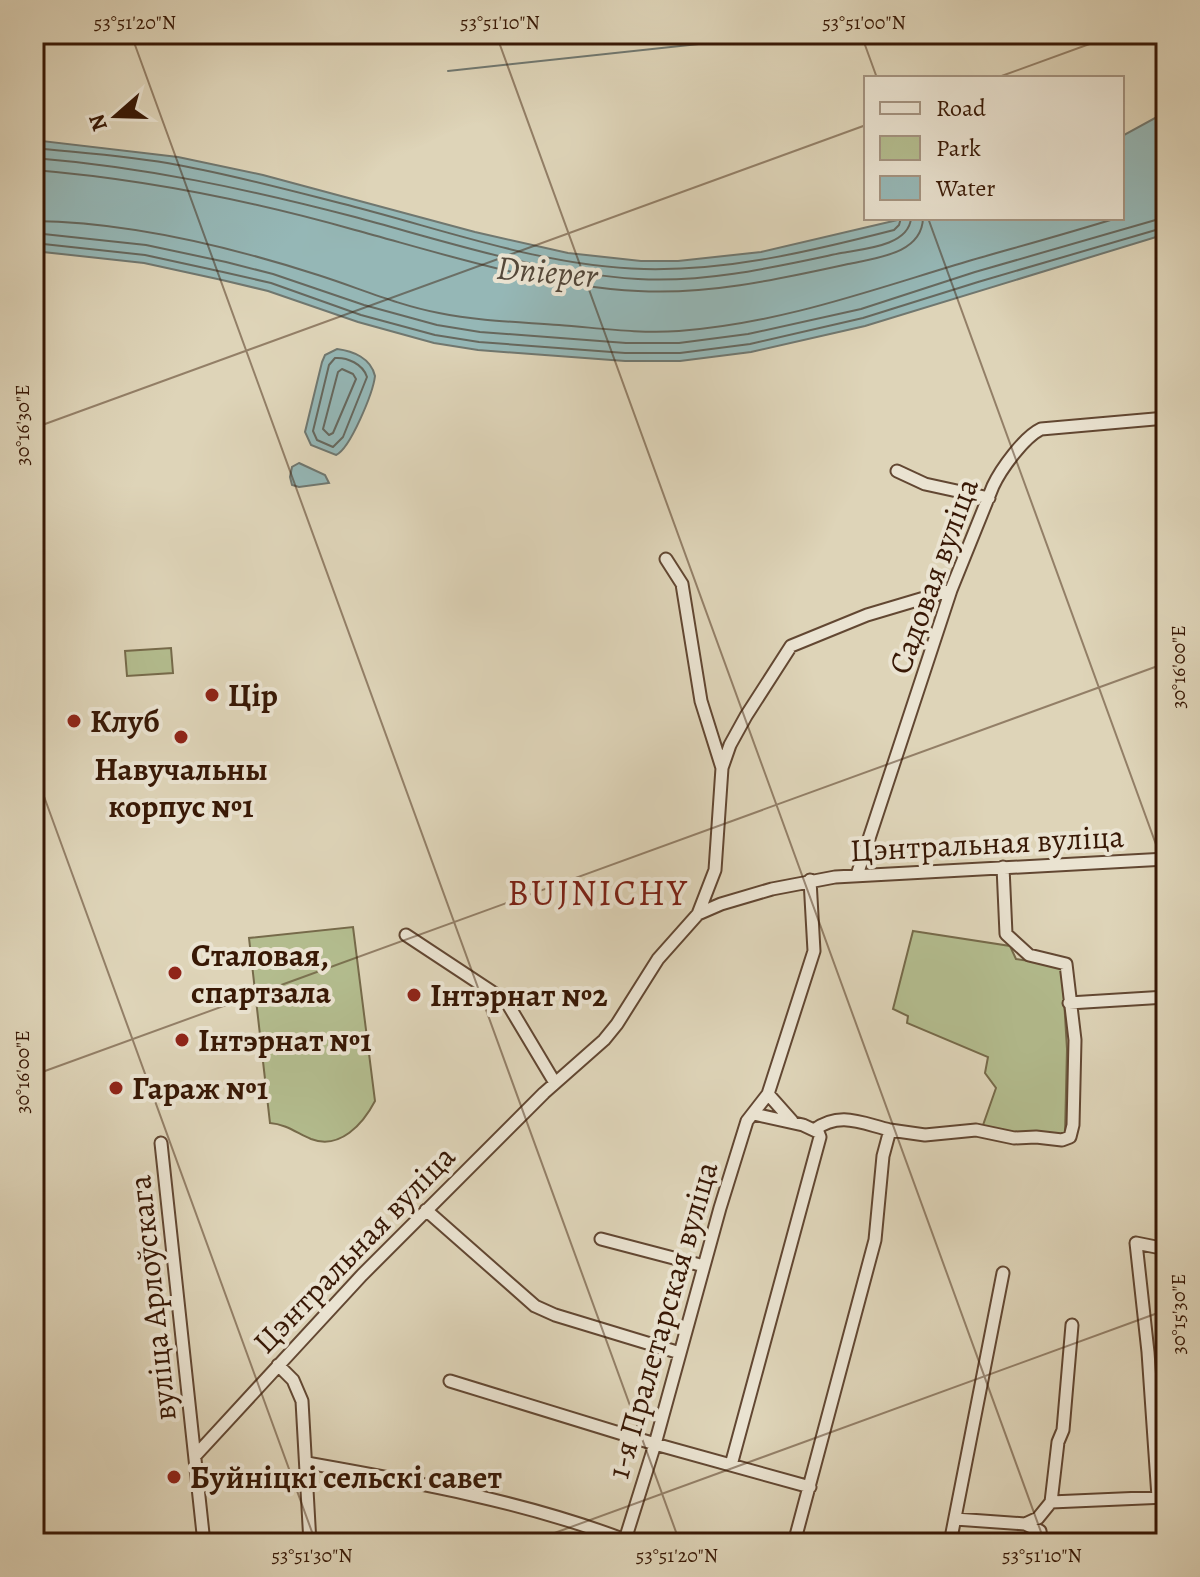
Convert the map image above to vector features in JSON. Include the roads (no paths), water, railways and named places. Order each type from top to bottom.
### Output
[{"type":"street","name":"Садовая вуліца","points":[[857,875],[951,590],[1002,470],[1028,438],[1041,429],[1166,418]]},
{"type":"street","points":[[897,471],[919,483],[989,498]]},
{"type":"street","points":[[666,559],[682,584],[701,701],[722,768]]},
{"type":"street","points":[[698,914],[715,870],[722,768],[746,716],[791,646],[867,615],[951,590]]},
{"type":"street","name":"Цэнтральная вуліца","points":[[195,1456],[426,1210],[555,1083],[604,1040],[658,959],[698,914],[740,898],[810,880],[1166,859]]},
{"type":"street","points":[[814,1130],[828,1119],[842,1119],[925,1135],[976,1130],[1014,1138],[1062,1140],[1070,1137],[1075,1040],[1066,964],[1029,955],[1006,934],[1003,867]]},
{"type":"street","name":"Цэнтральная вуліца","points":[[754,1114],[768,1094],[816,945],[810,880]]},
{"type":"street","points":[[406,935],[506,1001],[555,1083]]},
{"type":"street","points":[[1069,1003],[1166,997]]},
{"type":"street","points":[[768,1094],[796,1123]]},
{"type":"street","points":[[731,1465],[820,1137],[814,1130],[796,1123],[754,1114]]},
{"type":"street","name":"1-я Пралетарская вуліца","points":[[625,1541],[747,1121],[754,1114]]},
{"type":"street","points":[[794,1543],[875,1240],[879,1184],[890,1130]]},
{"type":"street","name":"вуліца Арлоўскага","points":[[161,1143],[204,1543]]},
{"type":"street","points":[[426,1210],[535,1306],[680,1353]]},
{"type":"street","points":[[601,1239],[704,1266]]},
{"type":"street","points":[[1051,1502],[1162,1497],[1136,1243],[1166,1249]]},
{"type":"street","points":[[950,1543],[1003,1273]]},
{"type":"street","points":[[1025,1524],[1038,1518],[1051,1502],[1058,1442],[1063,1430],[1072,1325]]},
{"type":"street","points":[[278,1365],[293,1380],[302,1401],[310,1543]]},
{"type":"street","points":[[450,1381],[655,1444],[810,1487]]},
{"type":"street","points":[[307,1463],[431,1485],[596,1529],[625,1541]]},
{"type":"street","points":[[955,1519],[1025,1524],[1040,1531],[1042,1543]]},
{"type":"water","name":"Dnieper","points":[[1166,112],[1166,234],[865,326],[751,352],[680,361],[625,361],[478,350],[434,343],[358,322],[268,291],[222,280],[144,263],[34,251],[34,140],[178,157],[263,175],[475,232],[568,253],[641,261],[678,261],[761,252],[897,220],[1124,220],[1124,135]]},
{"type":"water","points":[[337,349],[360,356],[370,364],[375,376],[360,420],[348,443],[336,455],[311,445],[305,432],[322,362],[325,355]]},
{"type":"water","points":[[299,463],[325,475],[329,483],[292,485],[292,467]]},
{"type":"waterway","points":[[448,71],[793,34]]},
{"type":"place","name":"Цір","points":[[212,695]]},
{"type":"place","name":"Клуб","points":[[74,721]]},
{"type":"place","name":"Навучальны корпус №1","points":[[181,737]]},
{"type":"place","name":"Сталовая, спартзала","points":[[175,973]]},
{"type":"place","name":"Інтэрнат №2","points":[[414,995]]},
{"type":"place","name":"Інтэрнат №1","points":[[182,1040]]},
{"type":"place","name":"Гараж №1","points":[[116,1088]]},
{"type":"place","name":"Буйніцкі сельскі савет","points":[[174,1477]]},
{"type":"district","name":"BUJNICHY","points":[[598,892]]}]
